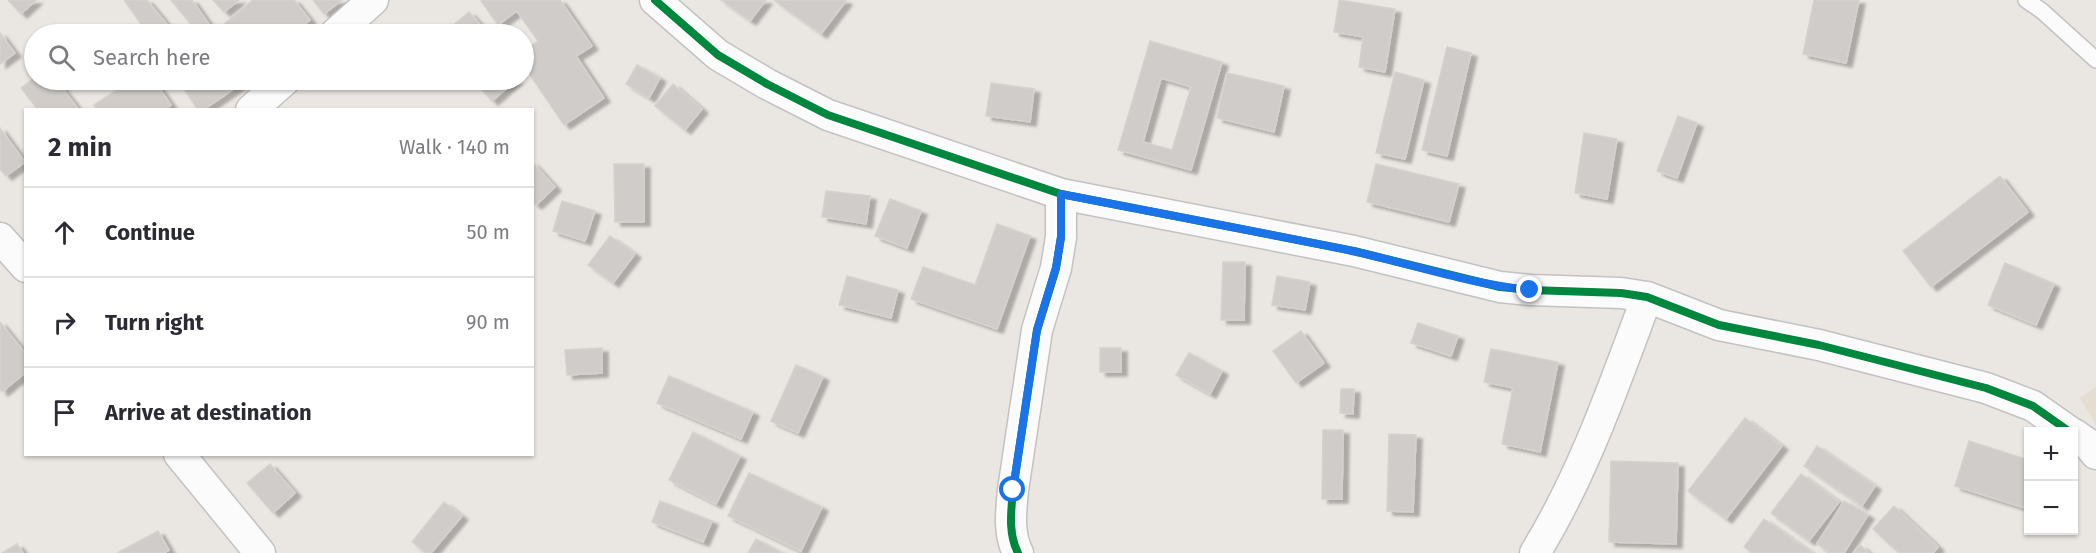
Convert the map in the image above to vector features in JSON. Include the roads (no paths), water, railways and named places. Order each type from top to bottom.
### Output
[{"type":"street","points":[[345,24],[373,0]]},
{"type":"street","points":[[672,6],[718,55],[767,84],[828,115],[1061,194],[1354,251],[1500,287],[1621,293],[1647,297],[1719,325],[1818,345],[1986,387],[2033,406],[2063,427]]},
{"type":"street","points":[[254,108],[274,90]]},
{"type":"street","points":[[1018,553],[1012,541],[1013,490],[1037,330],[1056,268],[1061,237],[1061,194]]},
{"type":"street","points":[[0,238],[24,265]]},
{"type":"street","points":[[1534,553],[1556,519],[1593,442],[1647,297]]},
{"type":"street","points":[[2078,437],[2087,443],[2096,454]]},
{"type":"street","points":[[181,456],[260,553]]},
{"type":"lane","points":[[2026,0],[2042,11],[2096,60]]}]
